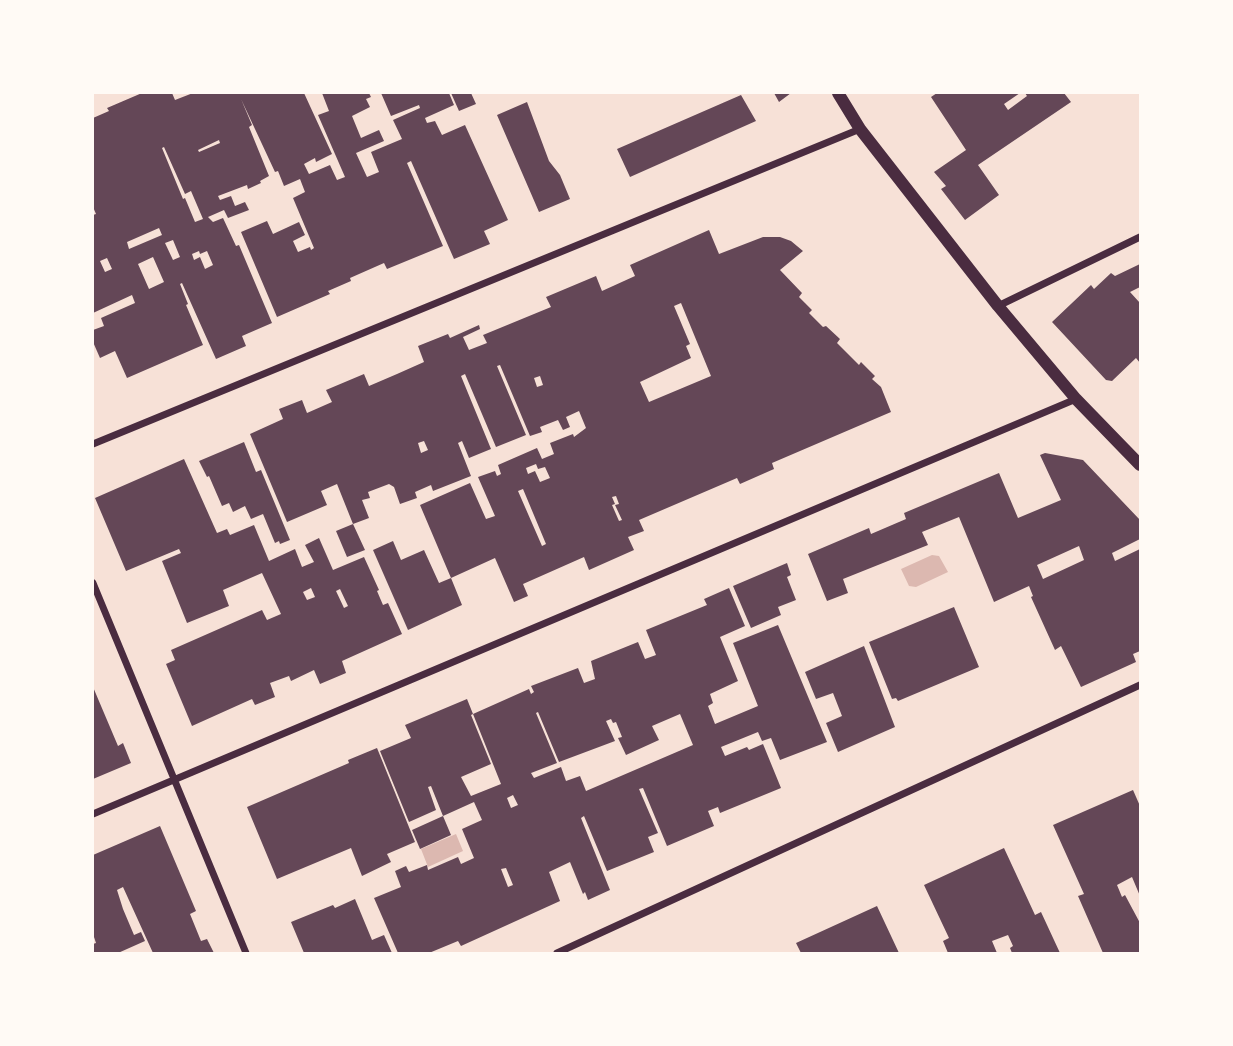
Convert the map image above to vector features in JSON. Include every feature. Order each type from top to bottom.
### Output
[{"type":"street","points":[[838,93],[860,129],[998,306],[1076,399],[1140,465]]},
{"type":"street","points":[[93,444],[860,129]]},
{"type":"street","points":[[998,306],[1140,237]]},
{"type":"street","points":[[93,814],[1076,399]]},
{"type":"street","points":[[93,583],[246,953]]},
{"type":"street","points":[[557,953],[1140,685]]},
{"type":"shaded area","points":[[932,555],[939,556],[948,572],[916,587],[909,586],[901,569]]},
{"type":"shaded area","points":[[456,834],[463,851],[428,867],[421,849]]},
{"type":"building","points":[[142,93],[172,93],[175,100],[193,93],[304,93],[332,154],[316,162],[315,158],[304,164],[309,174],[330,165],[337,180],[345,177],[318,115],[329,111],[322,93],[369,93],[371,97],[366,99],[370,107],[352,116],[361,138],[379,130],[384,141],[356,153],[367,177],[379,172],[371,152],[402,139],[393,120],[420,108],[419,105],[391,116],[381,93],[449,93],[454,105],[425,118],[427,123],[435,121],[442,135],[465,125],[508,220],[484,231],[490,244],[454,259],[411,161],[407,163],[443,246],[387,269],[384,263],[350,278],[351,281],[328,291],[330,294],[277,317],[241,232],[267,221],[273,234],[299,222],[305,235],[293,241],[298,252],[310,247],[311,250],[314,248],[293,198],[305,192],[300,179],[284,186],[241,99],[269,176],[248,189],[247,185],[218,196],[220,200],[231,196],[235,206],[245,202],[249,210],[228,218],[224,210],[208,217],[213,222],[223,218],[236,246],[239,245],[272,323],[242,336],[246,346],[216,359],[182,283],[180,284],[188,304],[186,305],[203,345],[127,378],[115,351],[100,358],[93,342],[93,330],[104,326],[101,318],[135,303],[132,295],[93,313],[93,215],[96,214],[93,207],[93,118],[109,111],[107,108]],"holes":[[[219,140],[220,143],[199,152],[198,150]],[[164,147],[185,194],[191,191],[203,219],[195,222],[185,198],[183,199],[162,148]],[[159,228],[162,235],[129,249],[127,242]],[[173,240],[180,257],[173,260],[165,243]],[[207,251],[213,265],[205,269],[200,257],[194,260],[192,254]],[[153,257],[164,282],[149,289],[138,264]],[[107,258],[112,269],[105,272],[100,261]]]},
{"type":"building","points":[[451,93],[471,93],[476,104],[459,111]]},
{"type":"building","points":[[774,93],[791,93],[779,102]]},
{"type":"building","points":[[937,93],[1020,93],[1004,104],[1008,110],[1027,96],[1025,93],[1064,93],[1071,102],[978,165],[999,195],[965,220],[941,189],[946,186],[934,172],[966,150],[931,97]]},
{"type":"building","points":[[741,95],[756,121],[630,177],[617,149]]},
{"type":"building","points":[[527,102],[549,161],[560,175],[570,199],[539,212],[497,115]]},
{"type":"building","points":[[709,230],[719,254],[763,237],[780,237],[791,241],[803,251],[780,270],[802,293],[799,297],[812,310],[809,313],[840,339],[837,343],[859,365],[861,362],[875,376],[872,379],[881,387],[891,412],[772,463],[774,469],[740,484],[737,478],[639,520],[644,531],[628,537],[634,550],[589,570],[584,557],[523,584],[528,596],[514,602],[495,558],[451,578],[420,505],[470,483],[486,519],[495,516],[478,477],[495,471],[497,476],[501,474],[498,465],[537,448],[542,459],[554,454],[550,443],[573,434],[574,437],[586,428],[579,411],[566,417],[570,427],[563,430],[558,420],[540,427],[542,432],[530,436],[500,365],[497,366],[526,435],[496,447],[465,374],[461,376],[491,449],[469,458],[462,441],[458,443],[471,476],[433,491],[431,485],[415,492],[417,498],[400,504],[394,487],[389,484],[368,492],[370,498],[362,500],[369,518],[353,524],[337,484],[321,491],[327,505],[287,522],[250,434],[283,419],[279,409],[302,400],[307,413],[332,402],[326,390],[364,374],[369,386],[397,374],[424,362],[418,346],[448,334],[450,338],[479,325],[480,329],[463,337],[469,350],[487,343],[483,335],[551,307],[546,297],[596,276],[602,291],[635,276],[630,265]],"holes":[[[681,303],[711,376],[649,402],[640,382],[691,358],[686,346],[690,344],[674,306]],[[540,376],[543,385],[537,387],[534,378]],[[424,441],[428,450],[421,453],[418,443]],[[536,464],[538,469],[545,467],[550,478],[540,482],[535,471],[528,474],[526,468]],[[523,489],[546,544],[542,546],[518,491]],[[616,496],[619,504],[615,505],[622,520],[619,521],[612,505],[615,504],[612,497]]]},
{"type":"building","points":[[1140,264],[1140,287],[1130,292],[1140,303],[1140,363],[1136,358],[1112,381],[1106,380],[1052,322],[1091,285],[1094,289],[1111,273],[1115,276]]},
{"type":"building","points":[[244,442],[256,472],[261,470],[290,540],[275,543],[263,514],[251,519],[245,506],[233,512],[229,503],[222,506],[199,461]]},
{"type":"building","points":[[1045,453],[1083,460],[1140,520],[1140,539],[1112,553],[1115,561],[1140,549],[1140,651],[1133,654],[1136,662],[1081,687],[1061,646],[1055,650],[1031,597],[1033,596],[1029,586],[994,602],[959,517],[922,532],[928,545],[843,579],[848,593],[827,601],[808,554],[869,528],[871,534],[906,519],[904,513],[999,473],[1018,518],[1061,500],[1040,455]],"holes":[[[1079,546],[1084,560],[1043,579],[1037,565]]]},
{"type":"building","points":[[184,459],[217,533],[227,529],[230,535],[254,525],[269,561],[295,549],[302,567],[314,562],[305,545],[319,538],[333,570],[364,557],[383,605],[388,603],[402,634],[342,661],[346,673],[320,684],[314,670],[291,681],[289,676],[270,683],[275,697],[255,705],[252,699],[192,726],[166,664],[175,660],[171,650],[262,610],[267,620],[281,614],[262,573],[223,590],[229,606],[187,623],[162,561],[181,553],[179,549],[126,571],[95,498]],"holes":[[[311,588],[315,597],[307,600],[303,592]],[[340,589],[348,606],[344,608],[336,591]]]},
{"type":"building","points":[[353,524],[365,550],[347,557],[336,531]]},
{"type":"building","points":[[393,541],[401,560],[424,550],[439,583],[451,578],[462,605],[408,630],[373,550]]},
{"type":"building","points":[[787,563],[791,575],[787,577],[796,600],[778,607],[781,615],[751,628],[733,586]]},
{"type":"building","points":[[729,588],[745,626],[720,637],[738,681],[710,694],[713,703],[708,706],[715,724],[758,706],[733,643],[778,625],[827,742],[780,760],[771,738],[762,741],[758,732],[721,747],[725,756],[763,744],[781,788],[720,813],[718,807],[708,811],[714,826],[667,846],[643,788],[639,789],[658,833],[648,837],[654,852],[607,871],[584,816],[581,818],[610,890],[588,900],[570,862],[549,872],[560,901],[461,946],[458,941],[429,953],[398,953],[374,898],[401,887],[395,871],[406,866],[409,872],[427,865],[428,870],[458,857],[461,864],[474,858],[462,829],[482,820],[474,802],[443,816],[431,786],[428,787],[436,810],[409,822],[380,751],[411,738],[405,725],[467,699],[473,714],[529,689],[531,694],[534,692],[531,686],[578,668],[584,683],[595,679],[591,661],[638,642],[645,659],[656,655],[646,630],[707,605],[704,599]],"holes":[[[538,712],[559,762],[615,741],[606,721],[611,719],[613,723],[616,722],[622,737],[618,738],[626,755],[659,740],[652,726],[680,714],[693,745],[586,791],[580,776],[566,781],[561,767],[534,778],[531,773],[557,763],[536,713]],[[473,714],[501,784],[471,796],[461,777],[491,764],[471,715]],[[513,795],[518,805],[511,808],[507,798]],[[506,868],[513,885],[508,887],[501,869]]]},
{"type":"building","points":[[954,607],[979,667],[898,701],[896,698],[892,699],[869,642]]},
{"type":"building","points":[[864,646],[895,727],[838,752],[826,723],[842,716],[833,693],[816,699],[805,672]]},
{"type":"building","points":[[93,687],[118,746],[123,743],[131,763],[93,779]]},
{"type":"building","points":[[377,748],[415,842],[387,854],[391,862],[362,876],[351,848],[277,879],[247,807]]},
{"type":"building","points":[[1133,790],[1140,806],[1140,896],[1132,877],[1117,885],[1140,923],[1140,953],[1103,953],[1078,896],[1084,894],[1053,825]]},
{"type":"building","points":[[443,816],[451,835],[420,849],[412,830]]},
{"type":"building","points":[[160,826],[196,911],[190,914],[201,941],[207,939],[214,953],[153,953],[123,887],[117,890],[123,909],[134,935],[141,932],[145,941],[118,953],[93,953],[93,944],[96,943],[93,934],[93,855]]},
{"type":"building","points":[[1004,848],[1035,915],[1041,912],[1060,953],[1012,953],[1010,948],[1013,946],[1008,935],[992,941],[997,953],[948,953],[943,941],[949,938],[924,885]]},
{"type":"building","points":[[355,899],[372,940],[384,935],[392,953],[304,953],[291,922]]},
{"type":"building","points":[[877,906],[899,953],[801,953],[796,943]]}]
